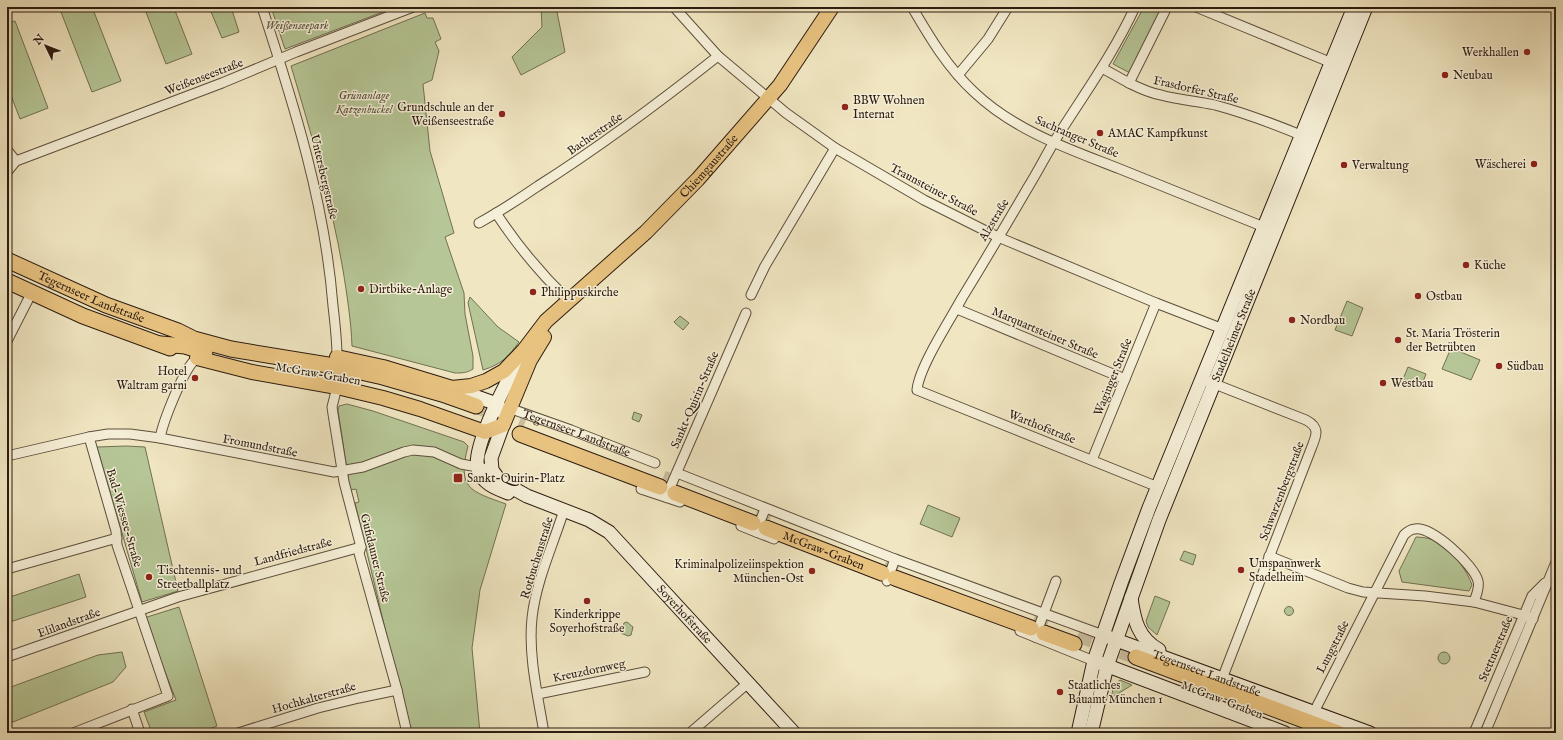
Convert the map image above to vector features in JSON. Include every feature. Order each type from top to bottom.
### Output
[{"type":"highway","name":"Tegernseer Landstraße","points":[[7,260],[106,305],[178,331]]},
{"type":"highway","name":"Tegernseer Landstraße","points":[[7,281],[104,324],[161,344]]},
{"type":"highway","points":[[178,331],[196,332],[249,343],[337,358]]},
{"type":"highway","name":"McGraw-Graben","points":[[161,344],[185,346],[234,359],[351,379],[474,411],[442,394],[383,377],[334,366],[232,349],[194,339],[178,331]]},
{"type":"highway","points":[[161,344],[183,354],[197,358]]},
{"type":"highway","name":"McGraw-Graben","points":[[522,430],[1076,640]]},
{"type":"highway","name":"McGraw-Graben","points":[[1311,733],[1134,662],[1338,733]]},
{"type":"main road","name":"Chiemgaustraße","points":[[504,414],[524,350],[546,321],[674,205],[784,79],[832,7]]},
{"type":"main road","name":"Stadelheimer Straße","points":[[1078,733],[1094,661],[1124,576],[1158,487],[1208,382],[1223,329],[1270,229],[1303,136],[1354,7]]},
{"type":"main road","name":"Stadelheimer Straße","points":[[1091,733],[1107,666],[1116,639],[1208,382],[1270,229],[1366,7]]},
{"type":"main road","name":"Chiemgaustraße","points":[[504,414],[530,360],[566,303]]},
{"type":"main road","points":[[452,388],[471,386],[494,378],[510,367],[524,350]]},
{"type":"main road","points":[[197,358],[252,372],[337,387],[420,409],[486,432]]},
{"type":"main road","points":[[337,358],[383,367],[452,388],[504,414]]},
{"type":"main road","points":[[504,414],[486,432],[479,452],[477,466],[481,475],[491,485],[512,495],[527,496]]},
{"type":"main road","points":[[486,432],[504,414]]},
{"type":"main road","points":[[504,414],[491,458],[492,470],[500,481],[527,496],[564,510]]},
{"type":"main road","name":"Soyerhofstraße","points":[[564,510],[593,522],[615,538],[794,733]]},
{"type":"main road","points":[[1131,595],[1135,620],[1142,636],[1156,648],[1191,667]]},
{"type":"main road","name":"Tegernseer Landstraße","points":[[1103,635],[1370,733]]},
{"type":"main road","points":[[1094,661],[1285,733]]},
{"type":"street","name":"Untersbergstraße","points":[[262,7],[299,123],[322,216],[331,274],[337,358]]},
{"type":"street","name":"Weißenseestraße","points":[[7,172],[16,161],[222,83],[413,7]]},
{"type":"street","name":"Traunsteiner Straße","points":[[674,7],[718,56],[807,129],[835,148],[924,200],[998,237],[1156,303],[1223,329]]},
{"type":"street","name":"Sachranger Straße","points":[[912,7],[941,54],[958,75],[974,92],[1011,121],[1054,143],[1270,229]]},
{"type":"street","points":[[958,75],[988,39],[1008,7]]},
{"type":"street","name":"Alzstraße","points":[[917,390],[918,382],[928,360],[957,308],[1054,143],[1102,68],[1127,25],[1135,7]]},
{"type":"street","points":[[1129,83],[1167,7]]},
{"type":"street","points":[[1196,7],[1332,62]]},
{"type":"street","name":"Bacherstraße","points":[[478,223],[595,149],[655,106],[718,56]]},
{"type":"street","name":"Frasdorfer Straße","points":[[1102,68],[1146,91],[1214,105],[1264,121],[1303,136]]},
{"type":"street","points":[[751,296],[765,266],[835,148]]},
{"type":"street","points":[[7,150],[16,161]]},
{"type":"street","points":[[496,213],[509,234],[566,303]]},
{"type":"street","points":[[7,341],[32,292]]},
{"type":"street","name":"Waginger Straße","points":[[1092,460],[1156,303]]},
{"type":"street","name":"Marquartsteiner Straße","points":[[957,308],[1125,379]]},
{"type":"street","name":"Sankt-Quirin-Straße","points":[[670,485],[746,313]]},
{"type":"street","points":[[160,438],[162,427],[190,364],[197,358]]},
{"type":"street","name":"Schwarzenbergstraße","points":[[1208,382],[1306,420],[1311,423],[1316,430],[1311,449],[1222,678]]},
{"type":"street","name":"Gufidauner Straße","points":[[337,387],[332,407],[342,471],[361,547],[360,553],[397,690],[406,733]]},
{"type":"street","name":"Warthofstraße","points":[[917,390],[1158,487]]},
{"type":"street","name":"Tegernseer Landstraße","points":[[504,414],[571,430],[655,463]]},
{"type":"street","name":"Fromundstraße","points":[[7,456],[89,437],[108,434],[130,434],[160,438],[326,471],[342,471],[363,467],[413,450],[434,452],[461,464],[482,467],[493,478],[500,481]]},
{"type":"street","name":"Bad-Wiessee-Straße","points":[[89,437],[117,538],[117,545],[168,696],[132,709]]},
{"type":"street","points":[[641,489],[670,485]]},
{"type":"street","name":"Rotbuchenstraße","points":[[544,733],[532,653],[532,617],[539,585],[564,510]]},
{"type":"street","name":"Lungstraße","points":[[1314,712],[1404,535],[1415,528],[1426,531],[1446,543],[1473,572],[1478,580],[1474,602]]},
{"type":"street","points":[[7,569],[117,538]]},
{"type":"street","name":"Landfriedstraße","points":[[139,610],[206,588],[361,547]]},
{"type":"street","points":[[1269,556],[1348,588],[1363,592],[1374,594],[1425,596],[1474,602],[1524,615],[1532,619]]},
{"type":"street","name":"Stettnerstraße","points":[[1485,733],[1556,562]]},
{"type":"street","name":"Stettnerstraße","points":[[1474,733],[1532,596],[1549,579]]},
{"type":"street","points":[[1056,581],[1039,625],[1094,661]]},
{"type":"street","name":"Elilandstraße","points":[[7,657],[139,610]]},
{"type":"street","name":"Tegernseer Landstraße","points":[[1039,625],[1103,635]]},
{"type":"street","name":"Kreuzdornweg","points":[[538,694],[645,672]]},
{"type":"street","points":[[690,733],[748,683]]},
{"type":"street","name":"Hochkalterstraße","points":[[238,733],[318,708],[397,690]]},
{"type":"street","points":[[73,733],[132,709],[140,733]]},
{"type":"green space","points":[[59,7],[92,7],[121,81],[92,92]]},
{"type":"green space","points":[[144,7],[171,7],[176,13],[192,54],[166,64]]},
{"type":"green space","points":[[209,7],[231,7],[239,32],[222,38]]},
{"type":"green space","name":"Weißenseepark","points":[[271,7],[396,7],[285,49]]},
{"type":"green space","points":[[541,7],[556,7],[565,52],[521,75],[512,57],[542,27]]},
{"type":"green space","points":[[1144,7],[1163,7],[1130,73],[1113,64]]},
{"type":"green space","points":[[7,11],[11,22],[15,21],[48,108],[20,119],[7,85]]},
{"type":"green space","name":"Grünanlage Katzenbuckel","points":[[425,13],[427,18],[433,18],[441,39],[435,42],[439,51],[432,80],[423,84],[430,151],[454,233],[445,237],[464,293],[465,314],[473,356],[473,369],[462,373],[455,373],[352,346],[346,289],[333,218],[291,66]]},
{"type":"green space","points":[[470,297],[498,327],[519,342],[504,359],[483,370],[468,303]]},
{"type":"green space","points":[[1347,301],[1363,308],[1352,336],[1335,330]]},
{"type":"green space","points":[[680,316],[689,323],[683,330],[674,322]]},
{"type":"green space","points":[[1451,348],[1480,360],[1471,380],[1442,369]]},
{"type":"green space","points":[[1408,367],[1426,374],[1421,387],[1403,379]]},
{"type":"green space","points":[[347,404],[373,411],[464,442],[468,446],[464,471],[469,486],[483,496],[506,504],[480,590],[472,648],[480,733],[410,733],[355,503],[359,502],[356,489],[350,490],[338,410],[339,406]]},
{"type":"green space","points":[[634,412],[642,415],[639,422],[632,419]]},
{"type":"green space","points":[[97,447],[145,447],[178,591],[142,602]]},
{"type":"green space","points":[[928,505],[960,518],[952,537],[920,524]]},
{"type":"green space","points":[[1416,537],[1435,540],[1450,551],[1470,580],[1472,585],[1469,591],[1402,582],[1399,571]]},
{"type":"green space","points":[[1184,551],[1196,555],[1193,565],[1180,560]]},
{"type":"green space","points":[[79,574],[86,597],[7,623],[7,598]]},
{"type":"green space","points":[[1155,596],[1170,602],[1157,635],[1148,627],[1146,621]]},
{"type":"green space","points":[[179,607],[217,726],[199,733],[152,733],[144,712],[176,700],[144,618]]},
{"type":"green space","points":[[1287,607],[1291,607],[1293,611],[1291,615],[1287,615],[1285,613],[1285,609]]},
{"type":"green space","points":[[627,622],[633,627],[631,635],[628,636],[621,633],[624,623]]},
{"type":"green space","points":[[1523,623],[1527,625],[1487,720],[1483,718]]},
{"type":"green space","points":[[122,652],[126,667],[113,682],[13,722],[7,719],[7,690],[11,687],[98,655]]},
{"type":"green space","points":[[1444,652],[1448,654],[1450,658],[1448,662],[1444,664],[1440,662],[1438,658],[1440,654]]},
{"type":"green space","points":[[1120,680],[1132,685],[1111,698],[1114,685]]},
{"type":"tunnel","points":[[476,406],[524,425]]},
{"type":"tunnel","points":[[663,478],[679,484]]},
{"type":"tunnel","points":[[756,514],[770,519]]},
{"type":"tunnel","points":[[885,564],[898,569]]},
{"type":"tunnel","points":[[1034,618],[1048,624]]},
{"type":"tunnel","points":[[1078,635],[1136,657]]},
{"type":"place","name":"Werkhallen","points":[[1527,52]]},
{"type":"place","name":"Neubau","points":[[1445,75]]},
{"type":"place","name":"BBW Wohnen Internat","points":[[845,107]]},
{"type":"place","name":"Grundschule an der Weißenseestraße","points":[[502,114]]},
{"type":"place","name":"AMAC Kampfkunst","points":[[1100,133]]},
{"type":"place","name":"Wäscherei","points":[[1534,164]]},
{"type":"place","name":"Verwaltung","points":[[1344,165]]},
{"type":"place","name":"Küche","points":[[1466,265]]},
{"type":"place","name":"Dirtbike-Anlage","points":[[361,289]]},
{"type":"place","name":"Philippuskirche","points":[[533,292]]},
{"type":"place","name":"Ostbau","points":[[1418,296]]},
{"type":"place","name":"Nordbau","points":[[1292,320]]},
{"type":"place","name":"St. Maria Trösterin der Betrübten","points":[[1398,340]]},
{"type":"place","name":"Südbau","points":[[1499,366]]},
{"type":"place","name":"Hotel Waltram garni","points":[[195,378]]},
{"type":"place","name":"Westbau","points":[[1383,383]]},
{"type":"place","name":"Sankt-Quirin-Platz","points":[[458,478]]},
{"type":"place","name":"Umspannwerk Stadelheim","points":[[1241,570]]},
{"type":"place","name":"Kriminalpolizeiinspektion München-Ost","points":[[812,571]]},
{"type":"place","name":"Tischtennis- und Streetballplatz","points":[[149,577]]},
{"type":"place","name":"Kinderkrippe Soyerhofstraße","points":[[587,601]]},
{"type":"place","name":"Staatliches Bauamt München 1","points":[[1060,692]]}]
